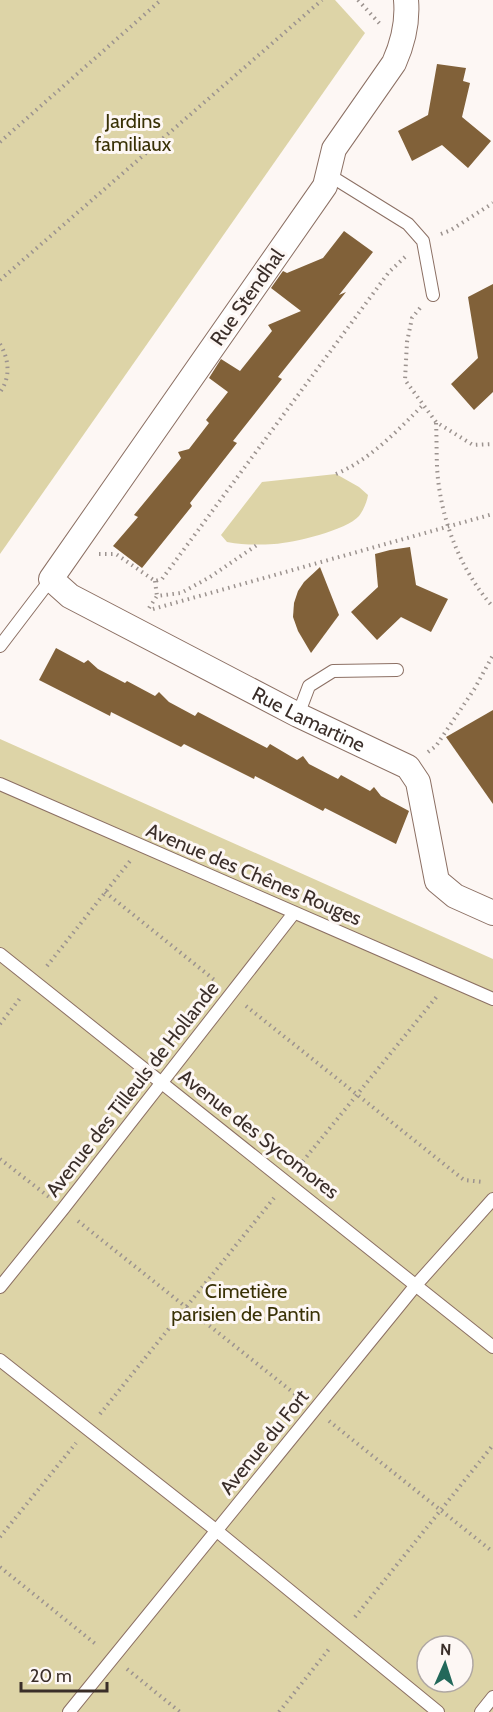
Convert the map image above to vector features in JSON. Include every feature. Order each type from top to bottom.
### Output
[{"type":"street","name":"Rue Stendhal","points":[[51,579],[325,186],[334,149],[394,63],[401,47],[406,19],[406,0]]},
{"type":"street","name":"Rue Lamartine","points":[[51,579],[70,596],[298,715],[408,767]]},
{"type":"street","points":[[408,767],[417,782],[437,881],[455,896],[493,913]]},
{"type":"lane","points":[[329,175],[408,224],[423,240],[433,295]]},
{"type":"lane","points":[[0,646],[51,579]]},
{"type":"lane","points":[[298,715],[309,686],[333,671],[397,670]]},
{"type":"lane","name":"Avenue des Chênes Rouges","points":[[0,784],[493,999]]},
{"type":"lane","name":"Avenue des Tilleuls de Hollande","points":[[0,1287],[294,913]]},
{"type":"lane","name":"Avenue des Sycomores","points":[[0,954],[493,1347]]},
{"type":"lane","name":"Avenue du Fort","points":[[69,1712],[416,1286],[493,1199]]},
{"type":"lane","points":[[0,1360],[217,1530],[438,1712]]},
{"type":"lane","points":[[481,1712],[493,1697]]},
{"type":"path","points":[[0,142],[161,0]]},
{"type":"path","points":[[0,280],[322,0]]},
{"type":"path","points":[[155,581],[162,579],[389,272],[423,240],[451,230],[493,203]]},
{"type":"path","points":[[433,295],[412,318],[406,342],[405,380],[436,422],[473,445],[493,444]]},
{"type":"path","points":[[0,344],[5,352],[8,372],[0,392]]},
{"type":"path","points":[[336,474],[351,468],[376,450],[423,405]]},
{"type":"path","points":[[436,422],[438,480],[448,528],[468,570],[493,607]]},
{"type":"path","points":[[95,555],[116,554],[155,581],[157,596],[147,611],[493,514]]},
{"type":"path","points":[[157,596],[181,593],[210,577],[256,545]]},
{"type":"path","points":[[408,767],[436,746],[475,688],[493,655]]},
{"type":"path","points":[[0,1024],[142,847]]},
{"type":"path","points":[[105,892],[464,1180],[493,1182]]},
{"type":"path","points":[[0,1537],[449,980]]},
{"type":"path","points":[[0,1159],[493,1552]]},
{"type":"path","points":[[279,1712],[493,1445]]},
{"type":"path","points":[[0,1567],[180,1712]]},
{"type":"green space","name":"Jardins familiaux","points":[[0,0],[335,0],[365,33],[0,554]]},
{"type":"green space","points":[[336,474],[368,495],[362,512],[353,521],[319,535],[274,544],[250,545],[227,542],[221,535],[262,482]]},
{"type":"green space","name":"Cimetière parisien de Pantin","points":[[0,739],[493,959],[493,1712],[0,1712]]},
{"type":"building","points":[[437,64],[466,68],[463,81],[470,83],[462,117],[491,141],[468,168],[442,145],[412,161],[398,131],[428,115]]},
{"type":"building","points":[[344,231],[373,252],[339,295],[346,292],[278,377],[282,379],[233,441],[237,443],[190,503],[192,506],[142,568],[113,546],[138,517],[134,515],[181,458],[178,452],[189,449],[209,423],[206,420],[228,392],[209,378],[221,359],[240,371],[272,331],[268,325],[301,311],[271,288],[283,271],[287,273],[323,258]]},
{"type":"building","points":[[493,284],[493,392],[474,410],[451,384],[478,358],[468,297]]},
{"type":"building","points":[[410,547],[416,585],[448,599],[431,632],[401,617],[377,640],[351,612],[378,587],[375,554]]},
{"type":"building","points":[[320,567],[339,615],[311,653],[293,617],[294,603],[304,582]]},
{"type":"building","points":[[56,648],[84,663],[88,660],[98,669],[155,696],[159,692],[169,702],[195,716],[198,712],[267,748],[270,744],[297,760],[303,756],[309,764],[338,779],[341,775],[370,791],[374,787],[381,796],[409,811],[396,844],[325,808],[323,811],[255,776],[254,779],[184,744],[181,747],[111,712],[110,716],[39,680]]},
{"type":"building","points":[[493,710],[493,804],[446,737]]}]
